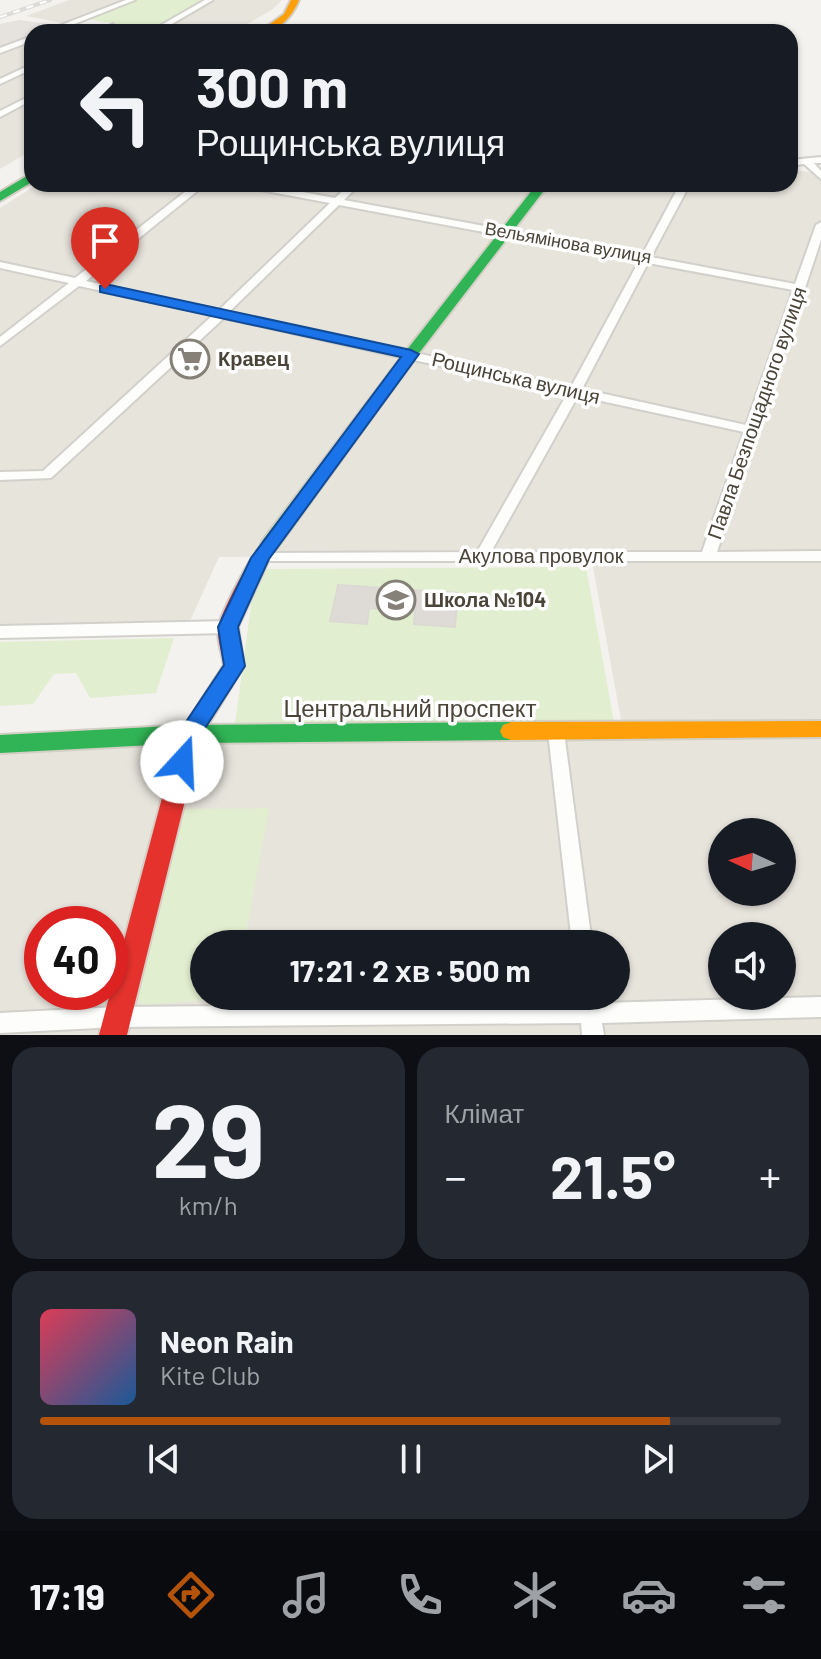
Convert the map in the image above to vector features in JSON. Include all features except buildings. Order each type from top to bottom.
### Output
[{"type":"street","points":[[68,24],[132,0]]},
{"type":"street","points":[[167,24],[210,0]]},
{"type":"street","points":[[275,24],[288,15],[295,0]]},
{"type":"street","points":[[0,51],[24,41]]},
{"type":"street","points":[[0,82],[24,70]]},
{"type":"street","points":[[0,114],[24,101]]},
{"type":"street","points":[[798,163],[821,160]]},
{"type":"street","points":[[807,162],[821,176]]},
{"type":"street","points":[[0,197],[24,182]]},
{"type":"street","points":[[0,343],[191,192]]},
{"type":"street","name":"Вельямінова вулиця","points":[[287,192],[799,288]]},
{"type":"street","points":[[0,476],[46,475],[221,314],[346,192]]},
{"type":"street","points":[[115,1026],[190,734],[234,666],[228,627],[260,558],[411,354],[537,192]]},
{"type":"street","points":[[482,556],[575,391],[681,192]]},
{"type":"street","name":"Павла Безпощадного вулиця","points":[[708,556],[821,225]]},
{"type":"street","name":"Рощинська вулиця","points":[[0,265],[750,430]]},
{"type":"street","name":"Акулова провулок","points":[[260,558],[821,556]]},
{"type":"street","points":[[0,632],[228,627]]},
{"type":"street","name":"Центральний проспект","points":[[0,744],[190,734],[821,729]]},
{"type":"street","points":[[556,732],[580,930]]},
{"type":"street","points":[[0,1023],[115,1026],[821,1007]]},
{"type":"shaded area","points":[[69,0],[125,0],[63,23],[26,16]]},
{"type":"shaded area","points":[[206,0],[282,0],[248,24],[162,24]]},
{"type":"shaded area","points":[[20,20],[47,24],[24,24],[24,38],[0,48],[0,24]]},
{"type":"shaded area","points":[[24,44],[24,155],[0,169],[0,55]]},
{"type":"shaded area","points":[[798,170],[821,174],[821,551],[219,557],[189,623],[0,628],[0,208],[25,192],[798,192]]},
{"type":"shaded area","points":[[821,561],[821,1035],[0,1035],[0,734],[622,725],[592,562]]},
{"type":"green space","points":[[137,0],[206,0],[162,24],[118,24],[87,19]]},
{"type":"green space","points":[[586,567],[614,722],[235,724],[256,569]]},
{"type":"green space","points":[[174,638],[156,693],[90,698],[76,673],[54,674],[33,704],[0,706],[0,642]]},
{"type":"green space","points":[[269,808],[247,930],[190,930],[190,1001],[142,1005],[137,998],[180,809]]},
{"type":"railway","points":[[0,17],[50,0]]},
{"type":"traffic: fast","points":[[0,197],[24,182]]},
{"type":"traffic: fast","points":[[270,544],[537,192]]},
{"type":"traffic: fast","points":[[0,744],[190,734],[511,731]]},
{"type":"traffic: slow","points":[[275,24],[288,15],[295,0]]},
{"type":"traffic: slow","points":[[511,731],[821,729]]},
{"type":"traffic: jam","points":[[113,1035],[190,734],[234,666],[228,627],[260,558],[270,544]]},
{"type":"place","name":"Кравец","points":[[190,359]]},
{"type":"place","name":"Школа №104","points":[[396,600]]},
{"type":"route","points":[[105,289],[411,354],[260,558],[228,627],[234,666],[190,734],[182,762]]}]
